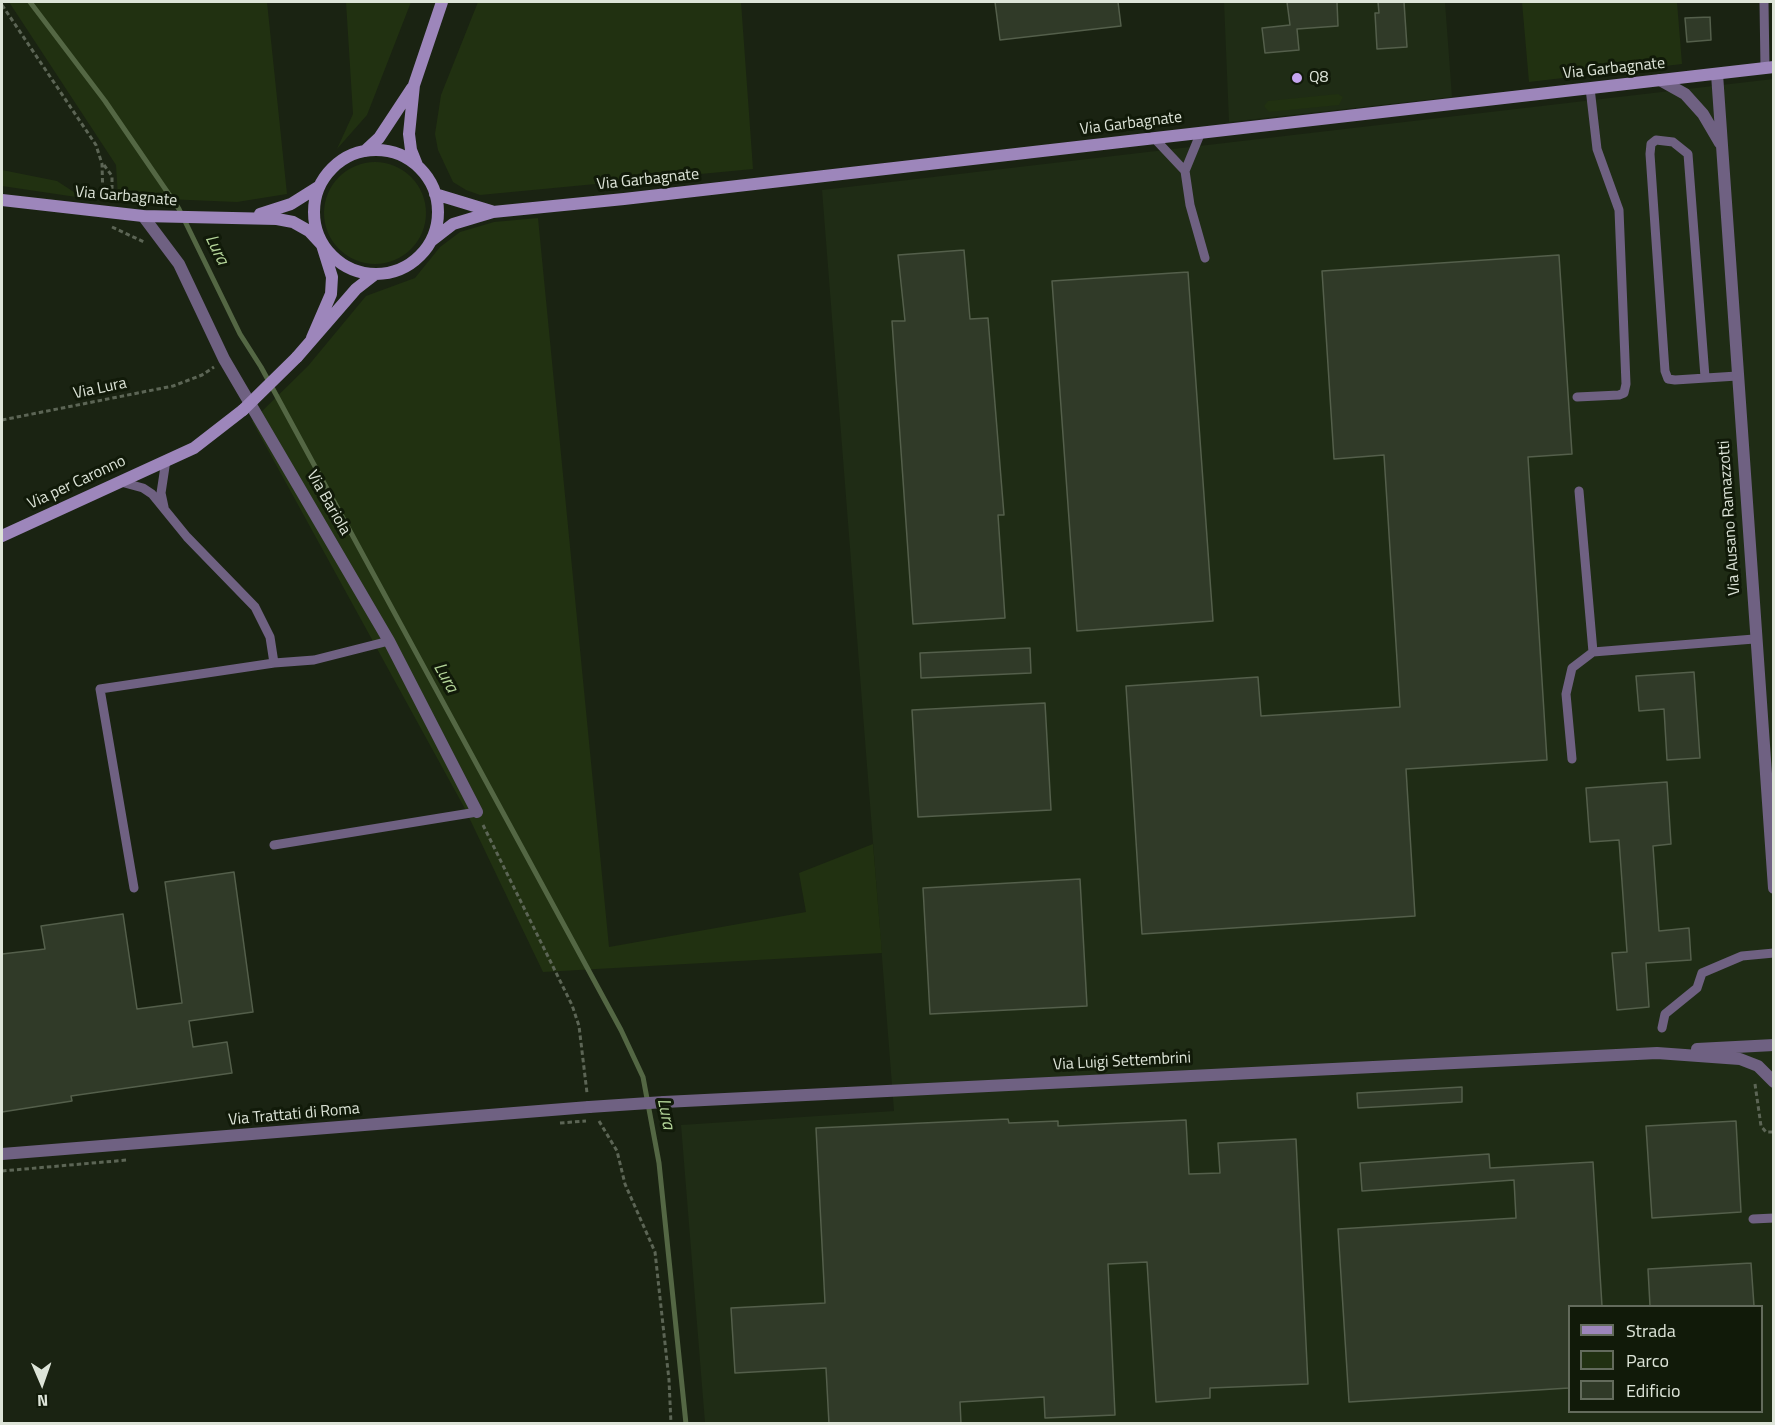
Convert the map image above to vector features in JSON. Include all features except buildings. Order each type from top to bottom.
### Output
[{"type":"street","points":[[418,166],[411,150],[409,134],[414,85],[442,2]]},
{"type":"street","name":"Via Garbagnate","points":[[431,241],[453,224],[492,212],[1769,68]]},
{"type":"street","name":"Via Ausano Ramazzotti","points":[[1716,74],[1773,888]]},
{"type":"street","name":"Via Ausano Ramazzotti","points":[[1660,80],[1685,94],[1702,114],[1722,146]]},
{"type":"street","points":[[364,151],[378,138],[414,85]]},
{"type":"street","points":[[312,338],[331,294],[332,277],[313,217],[318,187],[329,170],[345,158],[364,151],[384,150],[402,155],[418,166],[429,179],[438,210],[431,241],[421,255],[407,266],[391,273],[374,275],[345,266],[322,245]]},
{"type":"street","name":"Via Garbagnate","points":[[248,218],[291,204],[318,187]]},
{"type":"street","name":"Via Garbagnate","points":[[435,194],[492,212]]},
{"type":"street","name":"Via Garbagnate","points":[[2,200],[101,213],[169,218],[248,218],[293,222],[309,231],[322,245]]},
{"type":"street","name":"Via Bariola","points":[[143,216],[179,264],[224,359],[389,641],[477,812]]},
{"type":"street","points":[[312,338],[356,288],[374,275]]},
{"type":"street","name":"Via per Caronno","points":[[2,536],[194,448],[243,410],[297,357],[312,338]]},
{"type":"street","name":"Via Luigi Settembrini","points":[[589,1107],[1773,1046]]},
{"type":"street","name":"Via Luigi Settembrini","points":[[1657,1053],[1740,1059],[1758,1066],[1773,1082]]},
{"type":"street","name":"Via Trattati di Roma","points":[[2,1154],[589,1107]]},
{"type":"lane","points":[[1764,2],[1769,68]]},
{"type":"lane","points":[[1577,397],[1619,396],[1624,393],[1626,384],[1619,210],[1597,149],[1590,88]]},
{"type":"lane","points":[[1201,132],[1185,171],[1190,206],[1205,258]]},
{"type":"lane","points":[[1154,138],[1185,171]]},
{"type":"lane","points":[[1705,377],[1688,154],[1673,142],[1656,140],[1651,144],[1650,154],[1665,371],[1668,379],[1737,376]]},
{"type":"lane","points":[[165,509],[161,493],[166,460]]},
{"type":"lane","points":[[120,482],[143,488],[255,607],[270,637],[274,663]]},
{"type":"lane","points":[[1579,491],[1593,652]]},
{"type":"lane","points":[[1572,759],[1566,694],[1572,668],[1593,652],[1754,639]]},
{"type":"lane","points":[[134,888],[100,689],[274,663],[314,660],[389,641]]},
{"type":"lane","points":[[274,845],[477,812]]},
{"type":"lane","points":[[1662,1028],[1665,1014],[1697,988],[1702,973],[1742,956],[1773,953]]},
{"type":"lane","points":[[1753,1219],[1773,1218]]},
{"type":"path","points":[[2,5],[100,154],[104,176],[101,213]]},
{"type":"path","name":"Via Lura","points":[[2,420],[173,386],[202,375]]},
{"type":"path","points":[[477,812],[572,1005]]},
{"type":"path","points":[[626,1184],[654,1252],[669,1380],[671,1424]]},
{"type":"shaded area","points":[[1224,2],[1445,2],[1452,97],[1229,122]]},
{"type":"shaded area","points":[[1773,79],[1773,1423],[705,1423],[681,1125],[894,1111],[822,190]]},
{"type":"green space","points":[[9,2],[267,2],[287,194],[237,202],[118,197],[116,165]]},
{"type":"green space","points":[[346,2],[411,2],[367,115],[337,149],[353,114]]},
{"type":"green space","points":[[478,2],[741,2],[753,169],[480,195],[466,190],[453,182],[438,150],[435,134],[441,95]]},
{"type":"green space","points":[[1522,2],[1677,2],[1682,64],[1529,82]]},
{"type":"green space","points":[[1338,94],[1343,97],[1339,105],[1269,112],[1264,106],[1268,101]]},
{"type":"green space","points":[[375,162],[394,166],[411,177],[422,194],[426,213],[422,232],[411,249],[394,260],[375,264],[356,260],[339,249],[328,232],[324,213],[328,194],[339,177],[356,166]]},
{"type":"green space","points":[[2,170],[57,181],[83,198],[2,186]]},
{"type":"green space","points":[[538,218],[609,947],[806,912],[799,873],[873,844],[882,953],[543,972],[464,807],[252,421],[308,366],[366,296],[415,278],[440,247],[460,232],[494,222]]},
{"type":"waterway","name":"Lura","points":[[30,2],[105,101],[179,209],[240,334],[261,367],[621,1030],[643,1077],[659,1163],[686,1424]]},
{"type":"place","name":"Q8","points":[[1297,78]]}]
